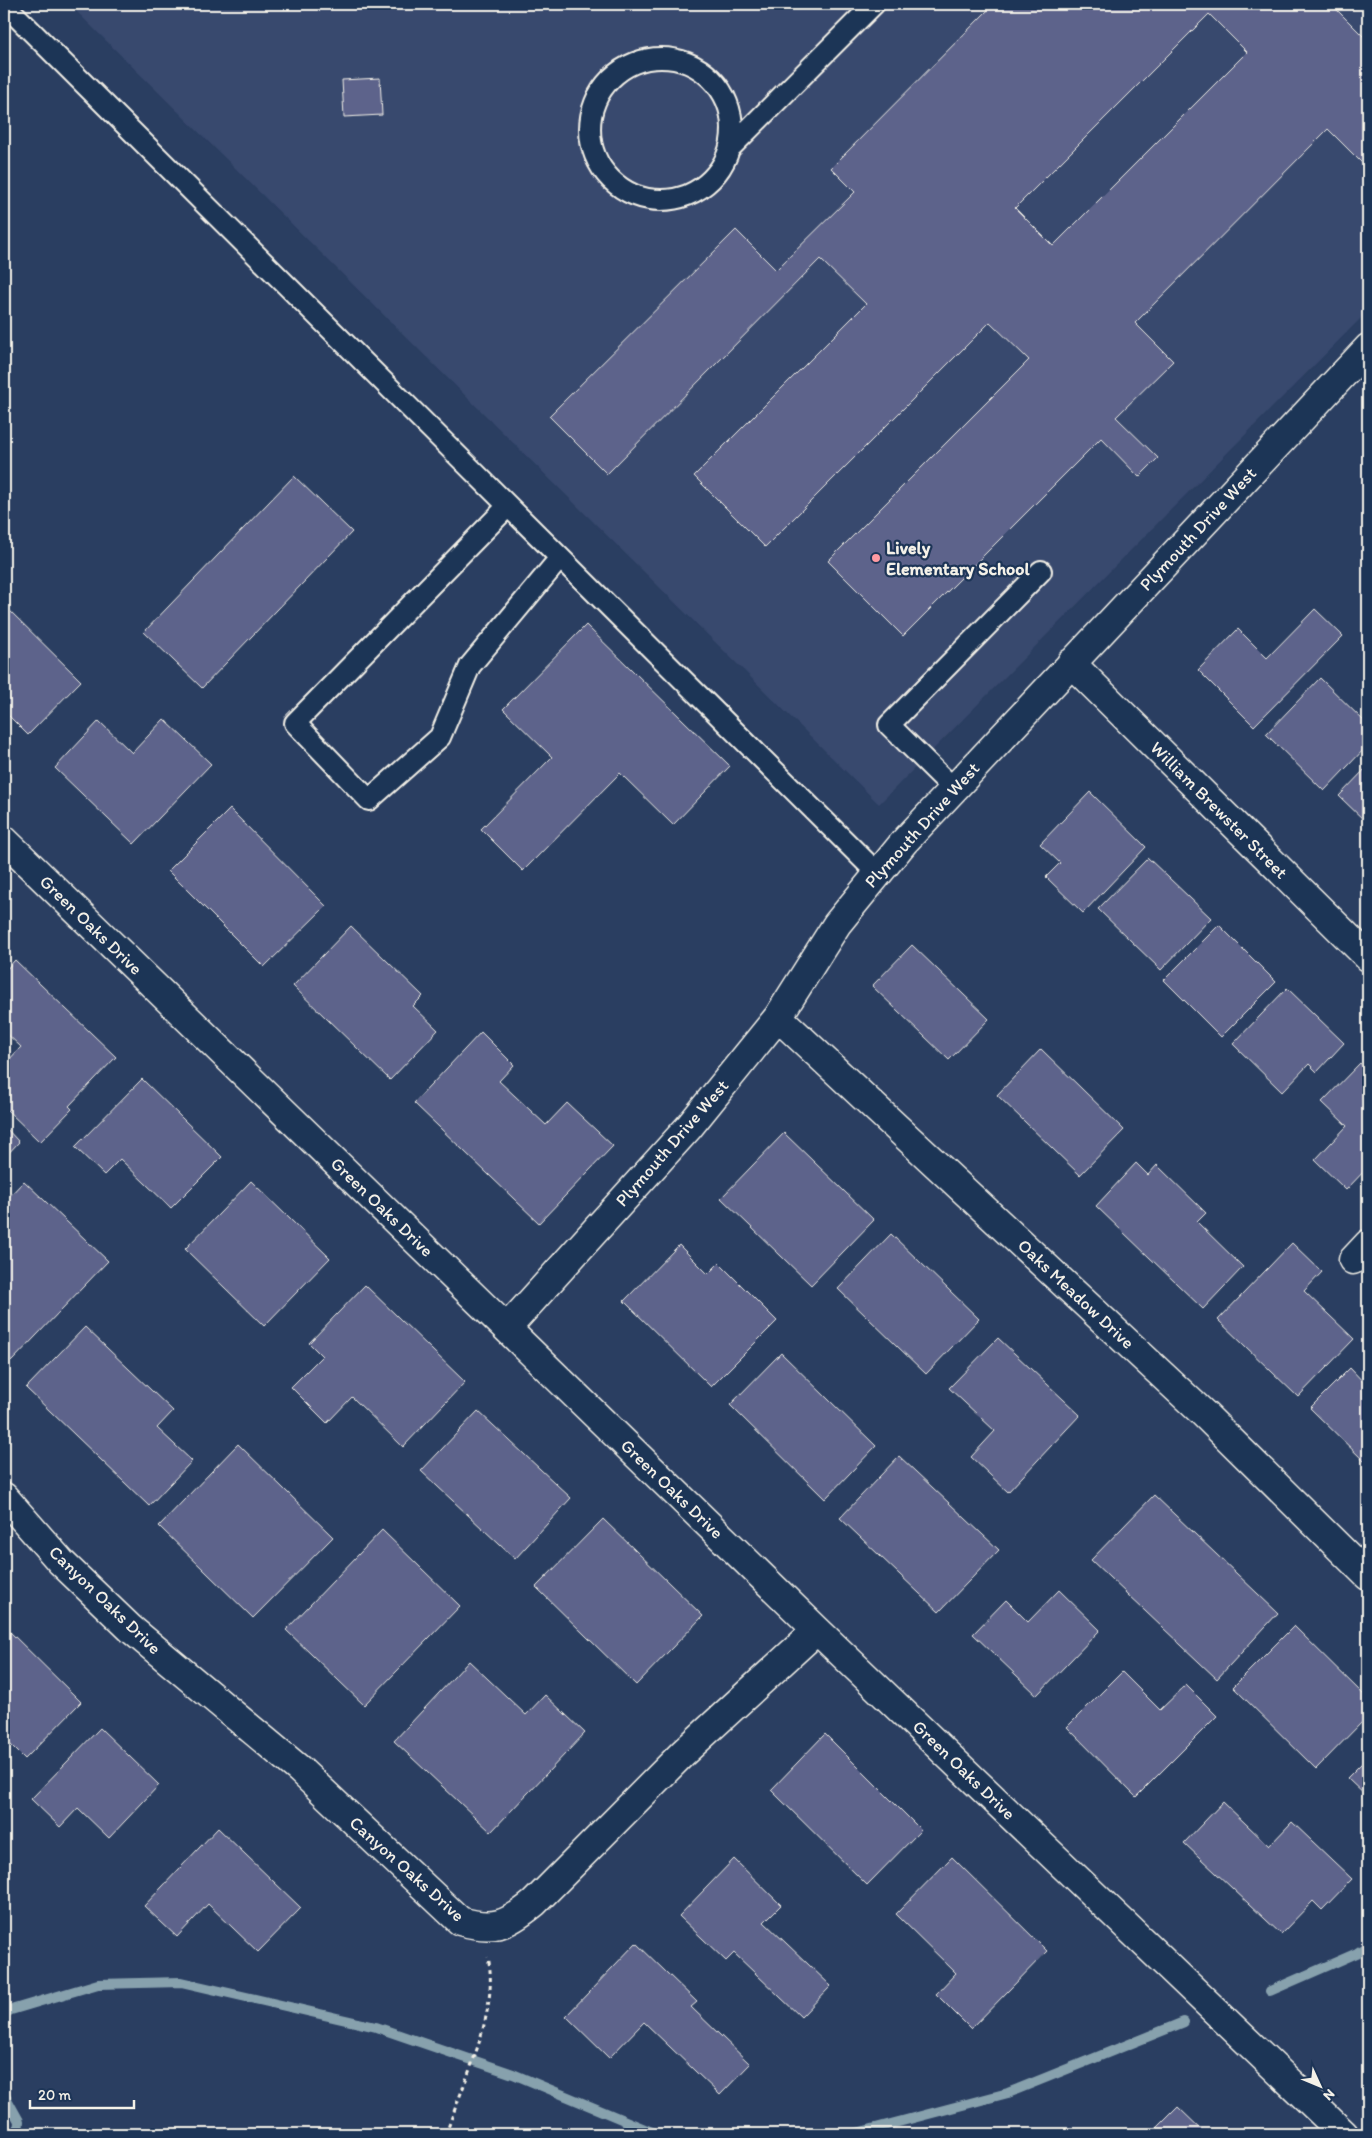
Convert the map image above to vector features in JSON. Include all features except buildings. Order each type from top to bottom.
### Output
[{"type":"street","name":"Plymouth Drive West","points":[[507,1328],[689,1127],[778,1017],[837,924],[904,842],[1368,348]]},
{"type":"street","name":"William Brewster Street","points":[[1071,663],[1368,957]]},
{"type":"street","name":"Green Oaks Drive","points":[[4,840],[818,1630],[1344,2134]]},
{"type":"street","name":"Oaks Meadow Drive","points":[[778,1017],[1204,1414],[1368,1576]]},
{"type":"street","name":"Canyon Oaks Drive","points":[[4,1497],[61,1562],[131,1629],[299,1769],[460,1921],[481,1927],[496,1926],[515,1918],[534,1903],[684,1753],[818,1630]]},
{"type":"lane","points":[[4,4],[878,874]]},
{"type":"lane","points":[[731,147],[733,125],[728,103],[717,83],[700,68],[678,59],[656,57],[634,62],[614,75],[599,92],[591,113],[590,136],[596,160],[611,181],[631,194],[655,201],[680,198],[703,188],[720,170],[731,147],[874,4]]},
{"type":"lane","points":[[508,506],[295,723],[369,800],[440,737],[470,666],[560,558]]},
{"type":"lane","points":[[954,789],[889,725],[1041,571]]},
{"type":"path","points":[[446,2134],[488,2015],[491,1971],[481,1927]]},
{"type":"shaded area","name":"Lively Elementary School","points":[[69,4],[1368,4],[1368,311],[879,804]]},
{"type":"waterway","points":[[1270,1991],[1357,1953],[1368,1946]]},
{"type":"waterway","points":[[4,2014],[11,2010],[98,1984],[181,1982],[376,2027],[513,2074],[657,2134]]},
{"type":"waterway","points":[[853,2134],[1008,2093],[1184,2022]]},
{"type":"waterway","points":[[4,2094],[19,2121],[18,2134]]},
{"type":"place","name":"Lively Elementary School","points":[[876,558]]}]
